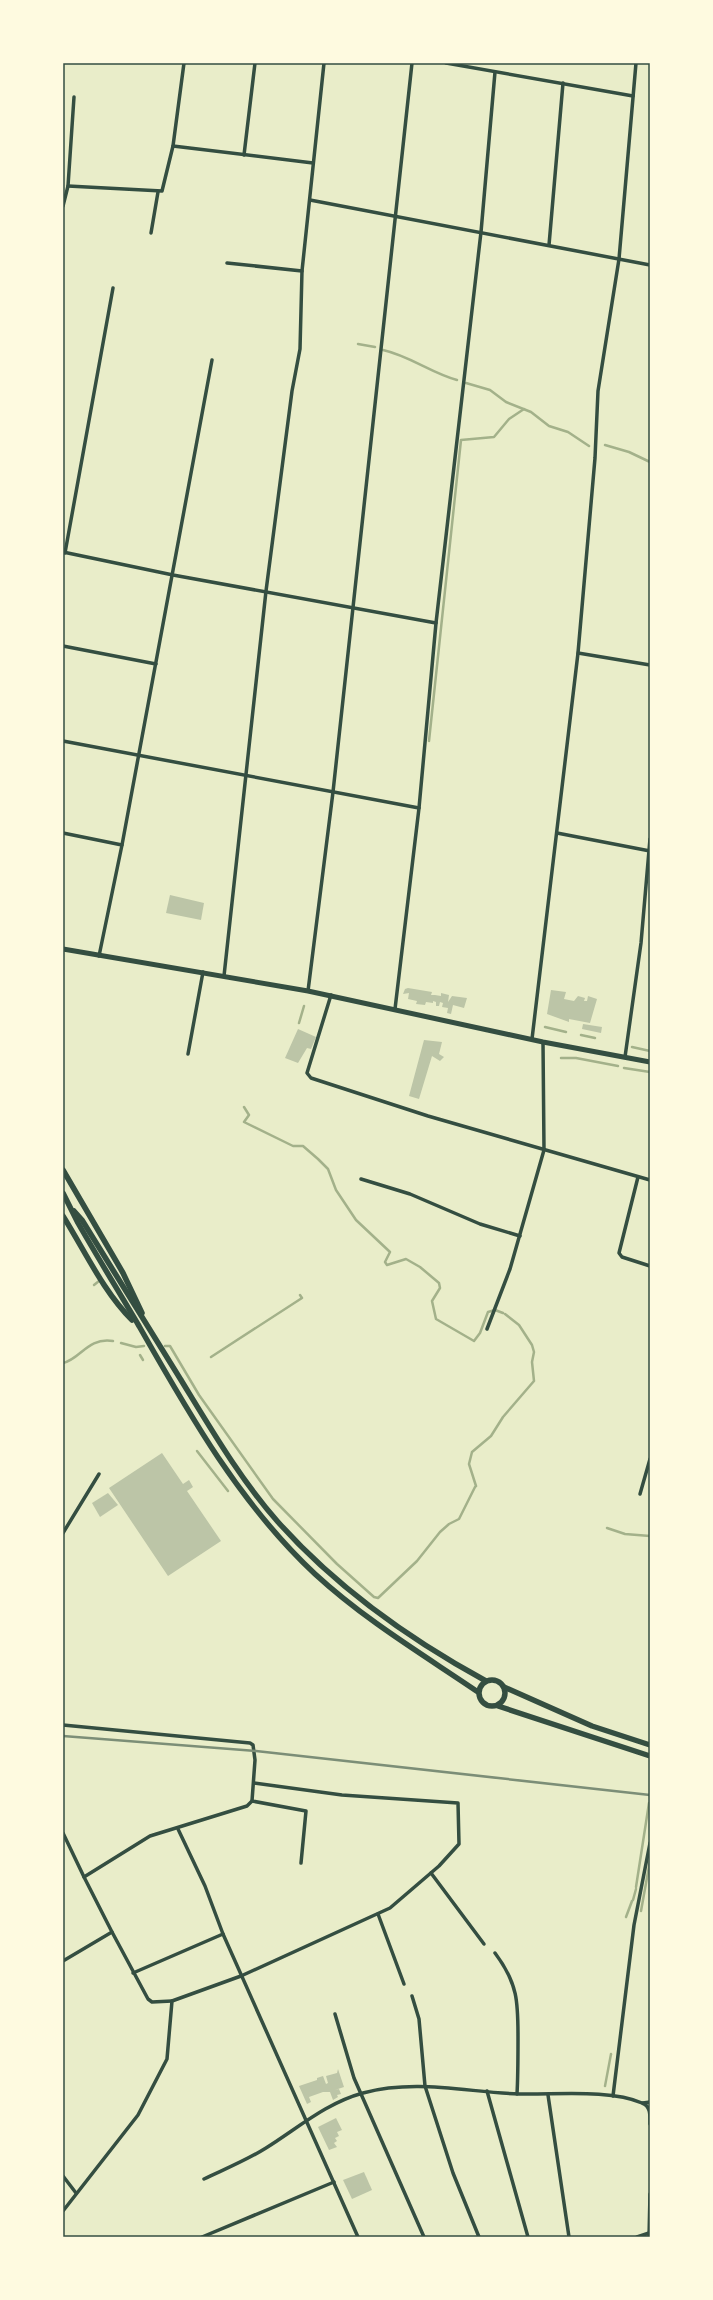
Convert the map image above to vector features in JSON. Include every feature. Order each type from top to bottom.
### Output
[{"type":"highway","points":[[63,1170],[123,1273],[137,1300],[145,1323]]},
{"type":"highway","points":[[63,1193],[74,1211],[82,1220],[229,1458],[279,1523],[316,1561],[380,1616],[441,1656],[486,1681]]},
{"type":"highway","points":[[74,1211],[78,1223],[180,1399],[208,1443],[249,1500],[295,1554],[362,1614],[389,1634],[478,1692],[483,1704],[488,1706],[498,1706],[650,1756]]},
{"type":"highway","points":[[63,1216],[114,1299],[139,1327]]},
{"type":"highway","points":[[478,1692],[481,1685],[486,1681],[493,1680],[499,1682],[504,1687],[592,1726],[650,1745]]},
{"type":"highway","points":[[498,1706],[505,1697],[504,1687]]},
{"type":"main road","points":[[63,949],[330,995],[543,1042],[650,1062]]},
{"type":"street","points":[[151,233],[158,192],[164,187],[173,146],[184,63]]},
{"type":"street","points":[[244,155],[255,63]]},
{"type":"street","points":[[224,976],[266,591],[292,391],[300,349],[302,271],[324,63]]},
{"type":"street","points":[[308,991],[333,792],[412,63]]},
{"type":"street","points":[[446,63],[634,96]]},
{"type":"street","points":[[532,1039],[578,653],[595,458],[598,391],[619,259],[636,63]]},
{"type":"street","points":[[395,1009],[419,808],[436,623],[481,232],[495,72]]},
{"type":"street","points":[[549,245],[563,84]]},
{"type":"street","points":[[63,206],[68,186],[74,97]]},
{"type":"street","points":[[173,146],[313,163]]},
{"type":"street","points":[[68,186],[158,192]]},
{"type":"street","points":[[310,200],[650,265]]},
{"type":"street","points":[[227,263],[302,271]]},
{"type":"street","points":[[113,288],[64,553],[173,575],[436,623]]},
{"type":"street","points":[[99,956],[122,844],[212,360]]},
{"type":"street","points":[[63,646],[156,664]]},
{"type":"street","points":[[578,653],[650,665]]},
{"type":"street","points":[[63,741],[419,808]]},
{"type":"street","points":[[63,833],[122,844]]},
{"type":"street","points":[[557,834],[649,850]]},
{"type":"street","points":[[625,1057],[641,943],[650,838]]},
{"type":"street","points":[[188,1054],[203,972]]},
{"type":"street","points":[[330,995],[307,1073],[309,1077],[428,1116],[650,1180]]},
{"type":"street","points":[[487,1329],[510,1269],[544,1150],[543,1042]]},
{"type":"street","points":[[638,1177],[619,1254],[650,1266]]},
{"type":"street","points":[[361,1179],[410,1194],[474,1222],[520,1236]]},
{"type":"street","points":[[640,1494],[650,1459]]},
{"type":"street","points":[[63,1533],[100,1474]]},
{"type":"street","points":[[63,1725],[250,1743],[253,1745],[255,1760],[254,1783],[252,1802],[247,1806],[178,1829],[150,1836],[132,1845],[84,1877]]},
{"type":"street","points":[[63,1833],[133,1973],[148,1999],[152,2002],[172,2000],[241,1976],[394,1906],[431,1873],[459,1844],[458,1803],[342,1795],[254,1783]]},
{"type":"street","points":[[252,1802],[305,1810],[301,1863]]},
{"type":"street","points":[[178,1829],[208,1893],[223,1934],[241,1976],[308,2120],[358,2237]]},
{"type":"street","points":[[613,2096],[634,1925],[650,1843]]},
{"type":"street","points":[[431,1873],[484,1944]]},
{"type":"street","points":[[378,1914],[404,1984]]},
{"type":"street","points":[[63,1961],[112,1932]]},
{"type":"street","points":[[133,1973],[223,1934]]},
{"type":"street","points":[[495,1953],[508,1971],[519,2007],[517,2094]]},
{"type":"street","points":[[412,1996],[419,2019],[425,2086],[452,2173],[479,2237]]},
{"type":"street","points":[[63,2211],[138,2115],[167,2058],[172,2000]]},
{"type":"street","points":[[335,2014],[350,2068],[424,2237]]},
{"type":"street","points":[[204,2179],[265,2149],[324,2109],[362,2094],[403,2086],[425,2086],[517,2094],[613,2096],[643,2103],[650,2102]]},
{"type":"street","points":[[487,2091],[528,2237]]},
{"type":"street","points":[[548,2095],[570,2237]]},
{"type":"street","points":[[643,2103],[648,2107],[650,2124]]},
{"type":"street","points":[[63,2176],[76,2193]]},
{"type":"street","points":[[202,2237],[334,2182]]},
{"type":"street","points":[[637,2237],[649,2235],[650,2194]]},
{"type":"building","points":[[170,895],[204,903],[201,920],[166,913]]},
{"type":"building","points":[[408,988],[432,992],[431,995],[441,996],[441,993],[449,995],[448,1002],[452,996],[467,998],[464,1008],[453,1005],[451,1014],[447,1013],[448,1008],[442,1007],[443,1003],[440,1002],[439,1006],[436,1006],[436,1002],[433,1001],[433,1003],[426,1002],[425,1005],[416,1004],[417,1001],[408,999],[409,993],[403,994],[405,989]]},
{"type":"building","points":[[551,990],[566,992],[564,999],[574,1001],[578,996],[585,998],[584,1001],[587,1001],[588,996],[597,999],[590,1023],[569,1019],[569,1022],[547,1014]]},
{"type":"building","points":[[583,1024],[602,1027],[601,1033],[582,1029]]},
{"type":"building","points":[[298,1029],[316,1037],[311,1049],[307,1048],[298,1063],[285,1058]]},
{"type":"building","points":[[424,1040],[442,1042],[439,1054],[444,1057],[440,1061],[432,1056],[419,1099],[409,1096]]},
{"type":"building","points":[[162,1453],[183,1484],[189,1480],[193,1487],[187,1491],[221,1541],[168,1576],[109,1488]]},
{"type":"building","points":[[108,1493],[118,1505],[100,1517],[92,1503]]},
{"type":"building","points":[[338,2069],[344,2087],[335,2090],[339,2089],[341,2094],[337,2095],[338,2097],[333,2100],[330,2092],[323,2092],[309,2097],[311,2102],[307,2104],[299,2086],[317,2080],[317,2078],[323,2076],[326,2084],[328,2083],[326,2076],[337,2073]]},
{"type":"building","points":[[336,2118],[342,2130],[337,2132],[339,2136],[335,2138],[337,2141],[334,2143],[337,2147],[329,2150],[318,2127]]},
{"type":"building","points":[[364,2172],[372,2190],[352,2199],[343,2180]]},
{"type":"waterway","points":[[358,344],[375,347]]},
{"type":"waterway","points":[[383,350],[402,356],[447,377],[457,380]]},
{"type":"waterway","points":[[466,383],[490,390],[506,402],[531,412],[549,426],[568,432],[589,446]]},
{"type":"waterway","points":[[429,741],[461,440],[494,437],[509,419],[524,409]]},
{"type":"waterway","points":[[605,445],[629,452],[650,462]]},
{"type":"waterway","points":[[299,1023],[304,1006]]},
{"type":"waterway","points":[[545,1027],[566,1032]]},
{"type":"waterway","points":[[581,1035],[595,1038]]},
{"type":"waterway","points":[[632,1047],[650,1051]]},
{"type":"waterway","points":[[561,1058],[576,1058],[618,1066]]},
{"type":"waterway","points":[[624,1068],[650,1072]]},
{"type":"waterway","points":[[244,1107],[249,1115],[244,1122],[293,1146],[303,1146],[328,1169],[336,1190],[356,1220],[390,1252],[385,1262],[387,1265],[406,1259],[420,1267],[439,1283],[440,1288],[432,1301],[436,1319],[474,1341],[480,1333],[488,1312],[495,1310],[503,1313]]},
{"type":"waterway","points":[[94,1285],[99,1281]]},
{"type":"waterway","points":[[211,1357],[302,1298],[300,1295]]},
{"type":"waterway","points":[[476,1486],[469,1464],[472,1452],[491,1436],[503,1417],[534,1381],[532,1362],[534,1352],[532,1345],[519,1325],[505,1314]]},
{"type":"waterway","points":[[63,1363],[69,1361],[90,1345],[97,1342],[113,1341]]},
{"type":"waterway","points":[[121,1343],[136,1347],[144,1346]]},
{"type":"waterway","points":[[165,1346],[170,1346],[199,1395],[273,1499],[337,1564],[374,1597],[378,1598],[417,1561],[440,1532],[449,1524],[459,1519],[475,1487]]},
{"type":"waterway","points":[[140,1355],[143,1360]]},
{"type":"waterway","points":[[197,1451],[228,1491]]},
{"type":"waterway","points":[[607,1528],[625,1534],[650,1536]]},
{"type":"waterway","points":[[636,1887],[649,1803]]},
{"type":"waterway","points":[[641,1911],[650,1861]]},
{"type":"waterway","points":[[633,1900],[636,1889]]},
{"type":"waterway","points":[[626,1917],[632,1901]]},
{"type":"waterway","points":[[605,2086],[611,2054]]},
{"type":"railway","points":[[63,1736],[256,1751],[650,1795]]}]
